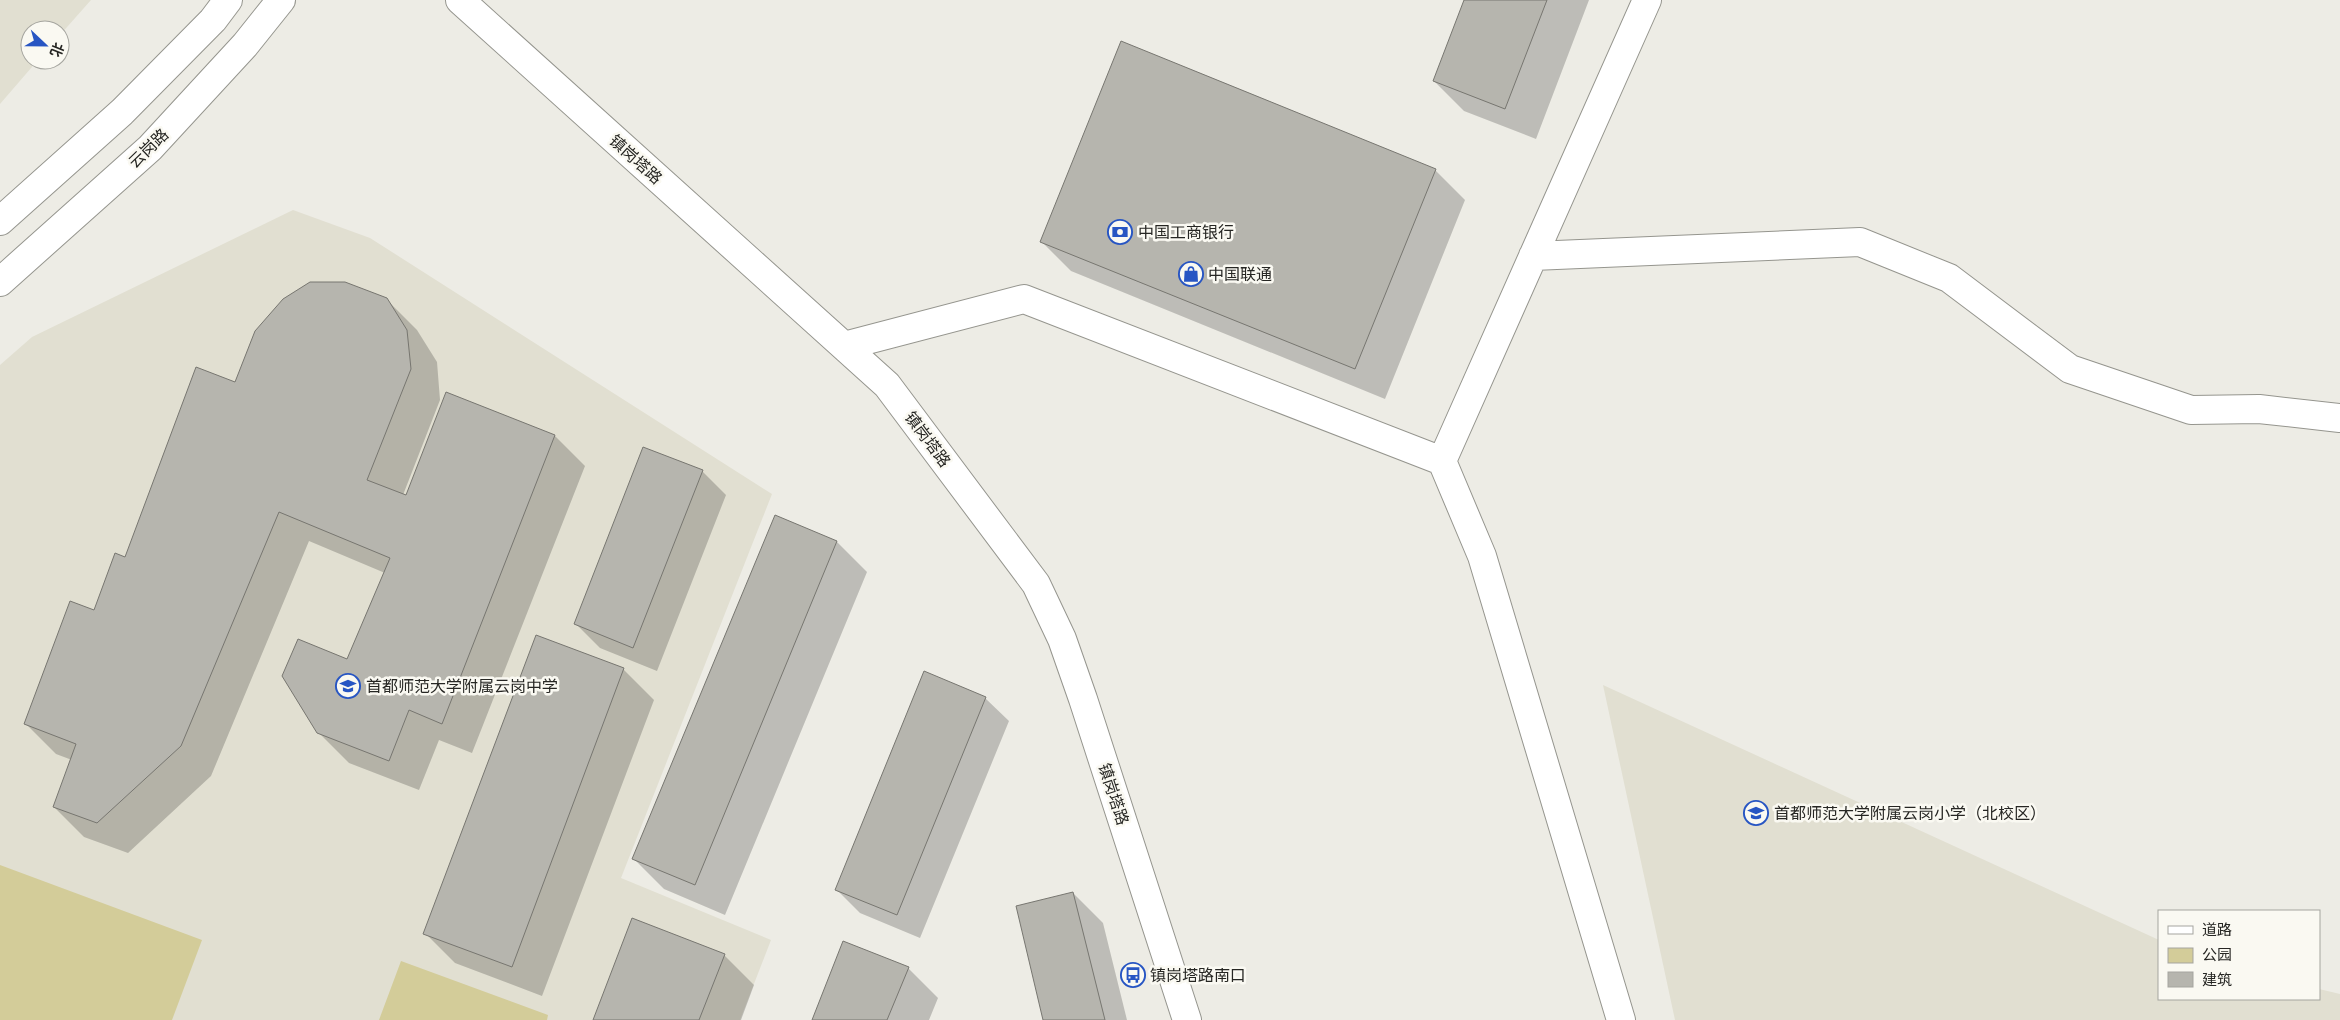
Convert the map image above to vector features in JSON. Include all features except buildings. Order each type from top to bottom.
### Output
[{"type":"street","points":[[0,221],[122,112],[213,20],[228,0]]},
{"type":"street","name":"云岗路","points":[[0,282],[150,148],[245,45],[280,0]]},
{"type":"street","name":"镇岗塔路","points":[[460,0],[887,384],[1036,584],[1062,639],[1083,699],[1187,1020]]},
{"type":"street","points":[[1442,461],[1647,0]]},
{"type":"street","points":[[1533,256],[1860,242],[1949,278],[2070,368],[2191,410],[2259,408],[2340,418]]},
{"type":"street","points":[[844,346],[1024,300],[1442,461],[1482,556],[1621,1020]]},
{"type":"shaded area","points":[[0,0],[91,0],[70,24],[70,20],[20,20],[20,70],[29,70],[0,104]]},
{"type":"shaded area","name":"首都师范大学附属云岗中学","points":[[293,210],[370,238],[772,494],[621,878],[771,940],[740,1020],[0,1020],[0,365],[32,337]]},
{"type":"shaded area","name":"首都师范大学附属云岗小学（北校区）","points":[[1603,685],[2158,940],[2158,1000],[2320,1000],[2320,989],[2340,994],[2340,1020],[1675,1020]]},
{"type":"green space","points":[[0,865],[202,940],[172,1020],[0,1020]]},
{"type":"green space","points":[[401,961],[548,1015],[547,1020],[379,1020]]},
{"type":"place","name":"中国工商银行","points":[[1120,232]]},
{"type":"place","name":"中国联通","points":[[1191,274]]},
{"type":"place","name":"首都师范大学附属云岗中学","points":[[348,686]]},
{"type":"place","name":"首都师范大学附属云岗小学（北校区）","points":[[1756,813]]},
{"type":"place","name":"镇岗塔路南口","points":[[1133,975]]}]
